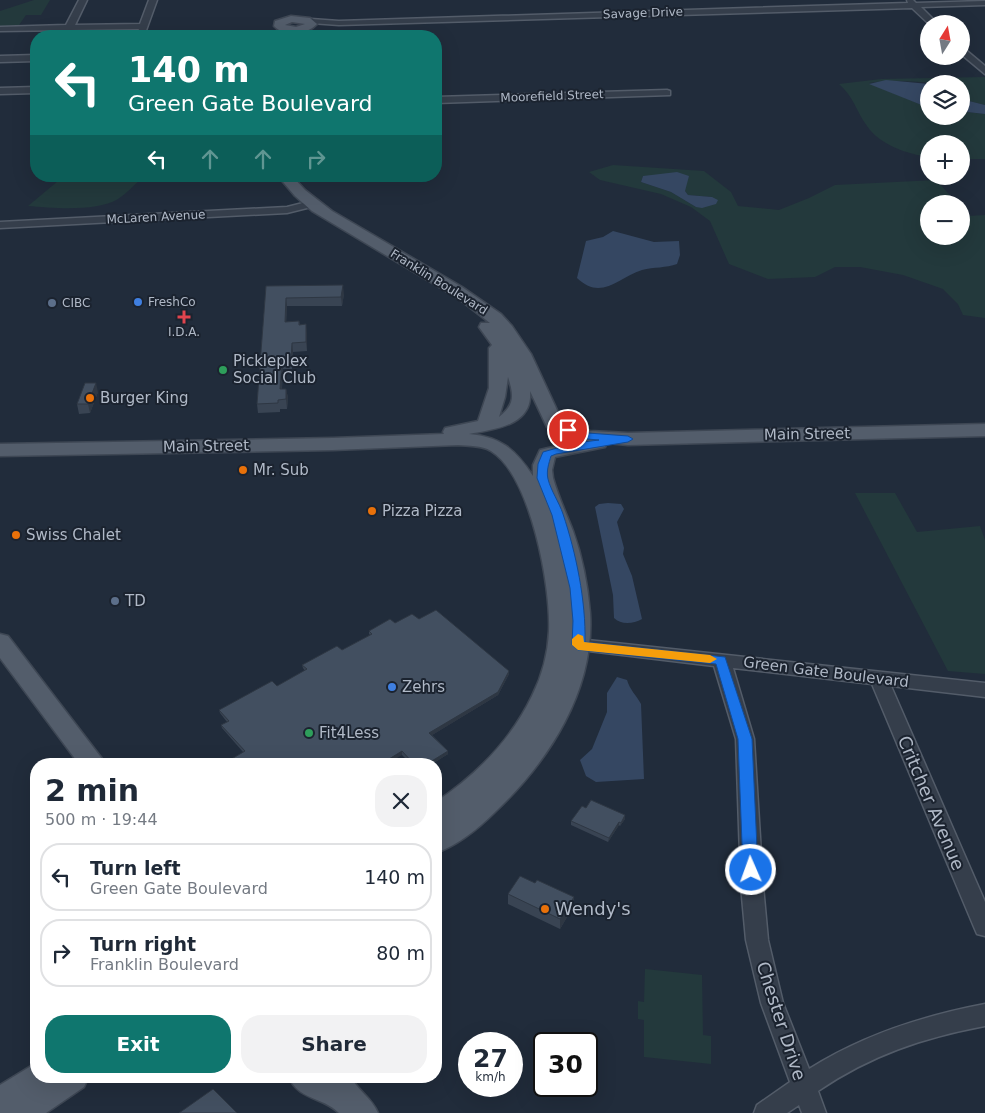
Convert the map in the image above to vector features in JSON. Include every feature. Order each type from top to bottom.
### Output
[{"type":"main road","points":[[296,8],[308,23],[289,30],[281,27],[293,15],[296,8]]},
{"type":"main road","points":[[297,30],[308,23]]},
{"type":"main road","name":"Franklin Boulevard","points":[[275,182],[280,190],[472,313],[498,340],[510,360],[521,398],[521,404],[516,411],[498,422]]},
{"type":"main road","name":"Franklin Boulevard","points":[[289,182],[305,206],[467,296],[496,319],[523,352],[542,403],[556,424]]},
{"type":"main road","points":[[442,812],[460,801],[478,785],[517,742],[551,683],[559,642],[560,617],[542,517],[526,481],[510,458],[498,447],[492,438],[492,432],[498,422],[501,371],[498,340]]},
{"type":"main road","name":"Main Street","points":[[412,440],[532,416],[587,436],[628,439],[985,430]]},
{"type":"main road","points":[[442,838],[475,815],[503,789],[535,751],[567,693],[578,645],[579,621],[576,588],[558,515],[542,478],[542,471],[550,453],[563,442],[564,437],[556,424]]},
{"type":"main road","name":"Main Street","points":[[0,450],[469,440],[498,447],[522,457],[550,453],[581,445],[628,439]]},
{"type":"main road","points":[[0,642],[88,758]]},
{"type":"main road","points":[[0,1103],[31,1083]]},
{"type":"main road","points":[[19,1113],[64,1083]]},
{"type":"main road","points":[[312,1083],[346,1095]]},
{"type":"street","points":[[69,28],[83,0]]},
{"type":"street","points":[[142,30],[153,0]]},
{"type":"street","points":[[911,2],[925,15]]},
{"type":"street","name":"Savage Drive","points":[[308,23],[911,2],[985,3]]},
{"type":"street","name":"Savage Drive","points":[[308,23],[361,22]]},
{"type":"street","points":[[0,29],[143,26]]},
{"type":"street","points":[[970,57],[985,71]]},
{"type":"street","points":[[0,59],[30,58]]},
{"type":"street","points":[[0,91],[30,90]]},
{"type":"street","name":"Moorefield Street","points":[[442,100],[667,92]]},
{"type":"street","name":"McLaren Avenue","points":[[0,225],[255,212],[305,206]]},
{"type":"street","name":"Green Gate Boulevard","points":[[578,645],[985,690]]},
{"type":"street","name":"Chester Drive","points":[[721,660],[745,739],[752,886],[757,940],[772,1003],[814,1113]]},
{"type":"street","name":"Critcher Avenue","points":[[880,679],[885,695],[985,927]]},
{"type":"street","points":[[766,1113],[803,1087],[860,1053],[915,1030],[985,1015]]},
{"type":"green space","points":[[34,0],[50,0],[41,15],[26,15],[17,28],[0,29],[0,11]]},
{"type":"green space","points":[[970,77],[985,77],[985,105],[970,101]]},
{"type":"green space","points":[[920,78],[920,82],[869,83],[920,104],[920,125],[970,125],[970,112],[985,114],[985,159],[970,159],[970,135],[920,135],[920,155],[895,148],[872,133],[852,99],[839,84],[881,79]]},
{"type":"green space","points":[[613,165],[704,171],[731,192],[738,206],[779,210],[835,185],[920,181],[920,185],[941,185],[950,195],[920,195],[920,245],[970,245],[970,216],[985,215],[985,318],[963,315],[958,304],[943,289],[903,275],[860,267],[835,267],[815,277],[768,279],[729,264],[710,221],[691,207],[661,194],[600,180],[589,172]],"holes":[[[643,176],[685,191],[688,195],[712,197],[696,207],[671,192],[641,182]]]},
{"type":"green space","points":[[57,182],[138,182],[118,199],[98,206],[49,208],[28,206]]},
{"type":"green space","points":[[855,493],[895,493],[917,532],[980,526],[985,540],[985,674],[948,671]]},
{"type":"green space","points":[[645,969],[702,975],[703,1035],[711,1036],[711,1064],[644,1057],[644,1020],[638,1019],[638,1001],[644,1002]]},
{"type":"water","points":[[886,80],[920,83],[920,104],[869,84]]},
{"type":"water","points":[[970,101],[985,105],[985,114],[970,112]]},
{"type":"water","points":[[677,172],[689,176],[685,191],[688,195],[712,197],[718,200],[716,204],[702,208],[696,207],[671,192],[641,182],[643,176]]},
{"type":"water","points":[[613,231],[654,242],[679,241],[680,255],[677,264],[642,270],[602,288],[586,285],[577,278],[586,241],[603,237]]},
{"type":"water","points":[[599,504],[621,504],[624,509],[617,522],[624,548],[623,554],[632,576],[642,619],[635,622],[624,623],[614,618],[613,595],[595,507]]},
{"type":"water","points":[[617,677],[627,680],[631,690],[641,704],[644,779],[596,782],[586,776],[580,760],[592,749],[607,712],[607,693]]},
{"type":"building","points":[[343,285],[341,297],[286,298],[285,322],[299,321],[299,325],[306,324],[306,342],[292,343],[291,360],[282,360],[280,389],[286,389],[286,399],[278,400],[278,403],[257,404],[266,286]]},
{"type":"building","points":[[85,383],[96,383],[88,404],[77,404]]},
{"type":"building","name":"Zehrs","points":[[436,610],[509,671],[498,692],[429,733],[448,751],[437,758],[408,758],[402,751],[391,758],[233,758],[245,751],[221,725],[229,721],[219,710],[272,681],[277,686],[307,669],[302,665],[337,646],[342,650],[372,634],[369,631],[390,619],[395,623],[412,614],[419,619]]},
{"type":"building","points":[[591,800],[625,815],[609,838],[571,821],[582,806],[586,808]]},
{"type":"building","points":[[520,876],[535,883],[537,880],[574,897],[560,919],[508,894]]},
{"type":"building","points":[[213,1089],[237,1113],[179,1113]]},
{"type":"slow traffic","points":[[578,639],[578,645],[710,659]]},
{"type":"place","name":"FreshCo","points":[[138,302]]},
{"type":"place","name":"CIBC","points":[[52,303]]},
{"type":"place","name":"I.D.A.","points":[[184,317]]},
{"type":"place","name":"Pickleplex Social Club","points":[[223,370]]},
{"type":"place","name":"Burger King","points":[[90,398]]},
{"type":"place","name":"Mr. Sub","points":[[243,470]]},
{"type":"place","name":"Pizza Pizza","points":[[372,511]]},
{"type":"place","name":"Swiss Chalet","points":[[16,535]]},
{"type":"place","name":"TD","points":[[115,601]]},
{"type":"place","name":"Zehrs","points":[[392,687]]},
{"type":"place","name":"Fit4Less","points":[[309,733]]},
{"type":"place","name":"Wendy's","points":[[545,909]]},
{"type":"route","points":[[568,430],[587,436],[628,439],[586,444],[553,452],[547,454],[543,464],[542,478],[558,515],[576,588],[579,621],[578,645],[721,660],[745,739],[751,870]]}]
